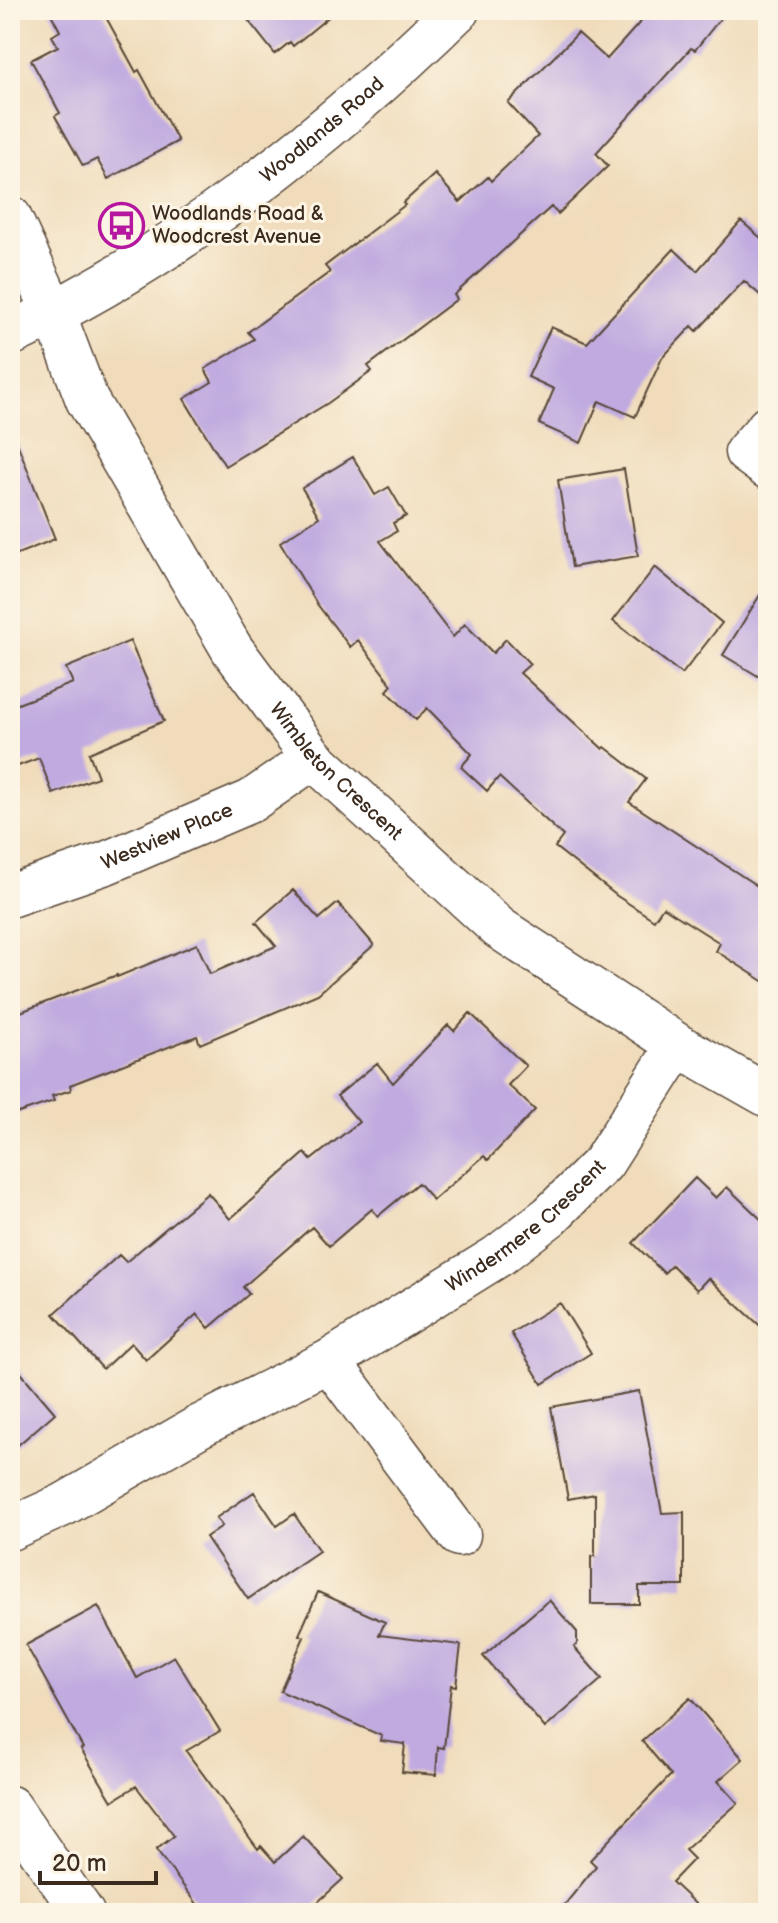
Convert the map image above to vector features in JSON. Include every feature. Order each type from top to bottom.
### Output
[{"type":"street","name":"Woodlands Road","points":[[10,334],[54,313],[147,258],[233,199],[317,136],[457,10]]},
{"type":"street","name":"Wimbleton Crescent","points":[[10,217],[54,313],[87,400],[232,649],[313,758],[499,928],[678,1045],[768,1096]]},
{"type":"street","points":[[768,427],[746,452],[768,468]]},
{"type":"street","name":"Westview Place","points":[[10,896],[106,863],[251,801],[313,758]]},
{"type":"street","name":"Windermere Crescent","points":[[10,1529],[63,1505],[198,1427],[329,1361],[498,1256],[550,1216],[603,1163],[678,1045]]},
{"type":"street","points":[[329,1361],[459,1535]]},
{"type":"street","points":[[10,1807],[83,1913]]},
{"type":"building","points":[[49,10],[102,10],[178,141],[108,179],[97,159],[83,166],[55,116],[60,113],[31,60],[58,46],[52,36],[60,31]]},
{"type":"building","points":[[240,10],[337,10],[293,46],[290,42],[275,54]]},
{"type":"building","points":[[651,10],[727,10],[695,50],[691,48],[596,153],[608,166],[558,214],[551,207],[454,295],[457,299],[368,366],[372,371],[328,403],[225,466],[184,399],[212,382],[205,369],[254,339],[248,332],[330,272],[325,266],[405,205],[403,203],[435,174],[460,202],[488,177],[491,181],[538,136],[508,103],[578,33],[607,59]]},
{"type":"building","points":[[741,221],[768,244],[768,302],[744,281],[697,331],[692,326],[662,358],[635,417],[599,401],[581,443],[539,424],[554,389],[528,377],[551,327],[587,343],[674,249],[697,271]]},
{"type":"building","points":[[10,431],[55,539],[10,557]]},
{"type":"building","points":[[353,457],[375,495],[389,487],[406,516],[393,523],[397,531],[380,541],[453,637],[465,624],[493,653],[506,639],[530,664],[520,673],[603,749],[605,747],[646,779],[629,802],[768,893],[768,984],[716,951],[720,943],[663,907],[654,920],[617,896],[555,847],[563,836],[499,777],[487,791],[461,767],[472,754],[427,708],[416,720],[387,691],[392,685],[358,640],[350,647],[317,604],[280,542],[319,517],[302,488]]},
{"type":"building","points":[[624,469],[638,556],[572,567],[558,480]]},
{"type":"building","points":[[655,567],[722,623],[682,674],[613,621]]},
{"type":"building","points":[[768,582],[768,682],[723,655]]},
{"type":"building","points":[[130,641],[164,721],[89,753],[98,777],[53,794],[39,758],[10,769],[10,707],[73,683],[66,668]]},
{"type":"building","points":[[293,890],[319,919],[338,903],[374,945],[318,994],[200,1044],[197,1036],[70,1085],[71,1090],[52,1096],[54,1101],[10,1116],[10,1016],[197,944],[210,974],[276,946],[256,922]]},
{"type":"building","points":[[470,1013],[526,1066],[508,1085],[535,1110],[488,1160],[484,1156],[433,1200],[418,1183],[378,1216],[372,1209],[329,1246],[312,1227],[243,1287],[249,1294],[209,1328],[197,1314],[146,1360],[131,1343],[103,1369],[54,1314],[119,1255],[126,1262],[208,1193],[230,1219],[305,1153],[311,1160],[359,1122],[337,1096],[377,1063],[393,1083],[448,1025],[454,1031]]},
{"type":"building","points":[[695,1178],[716,1198],[727,1187],[768,1226],[768,1333],[708,1278],[697,1290],[672,1265],[664,1273],[633,1243]]},
{"type":"building","points":[[560,1303],[591,1353],[542,1384],[511,1333]]},
{"type":"building","points":[[10,1360],[55,1413],[10,1452]]},
{"type":"building","points":[[639,1391],[662,1513],[684,1512],[684,1586],[639,1586],[639,1604],[591,1604],[595,1494],[568,1499],[551,1407]]},
{"type":"building","points":[[254,1492],[277,1526],[294,1514],[319,1551],[248,1599],[206,1537],[222,1526],[216,1518]]},
{"type":"building","points":[[318,1592],[385,1622],[379,1635],[461,1645],[456,1686],[451,1685],[444,1748],[438,1747],[436,1775],[402,1772],[405,1744],[381,1741],[382,1736],[280,1691],[304,1637],[299,1635]]},
{"type":"building","points":[[549,1600],[577,1632],[574,1647],[602,1679],[545,1728],[483,1656]]},
{"type":"building","points":[[98,1606],[137,1678],[174,1656],[220,1731],[186,1751],[258,1849],[261,1846],[275,1862],[303,1836],[343,1879],[306,1913],[204,1913],[156,1850],[174,1836],[136,1786],[112,1801],[26,1645]]},
{"type":"building","points":[[690,1698],[743,1759],[718,1781],[738,1803],[685,1850],[694,1859],[672,1882],[705,1913],[558,1913],[596,1866],[590,1860],[671,1775],[642,1741]]},
{"type":"place","name":"Woodlands Road & Woodcrest Avenue","points":[[121,225]]}]
